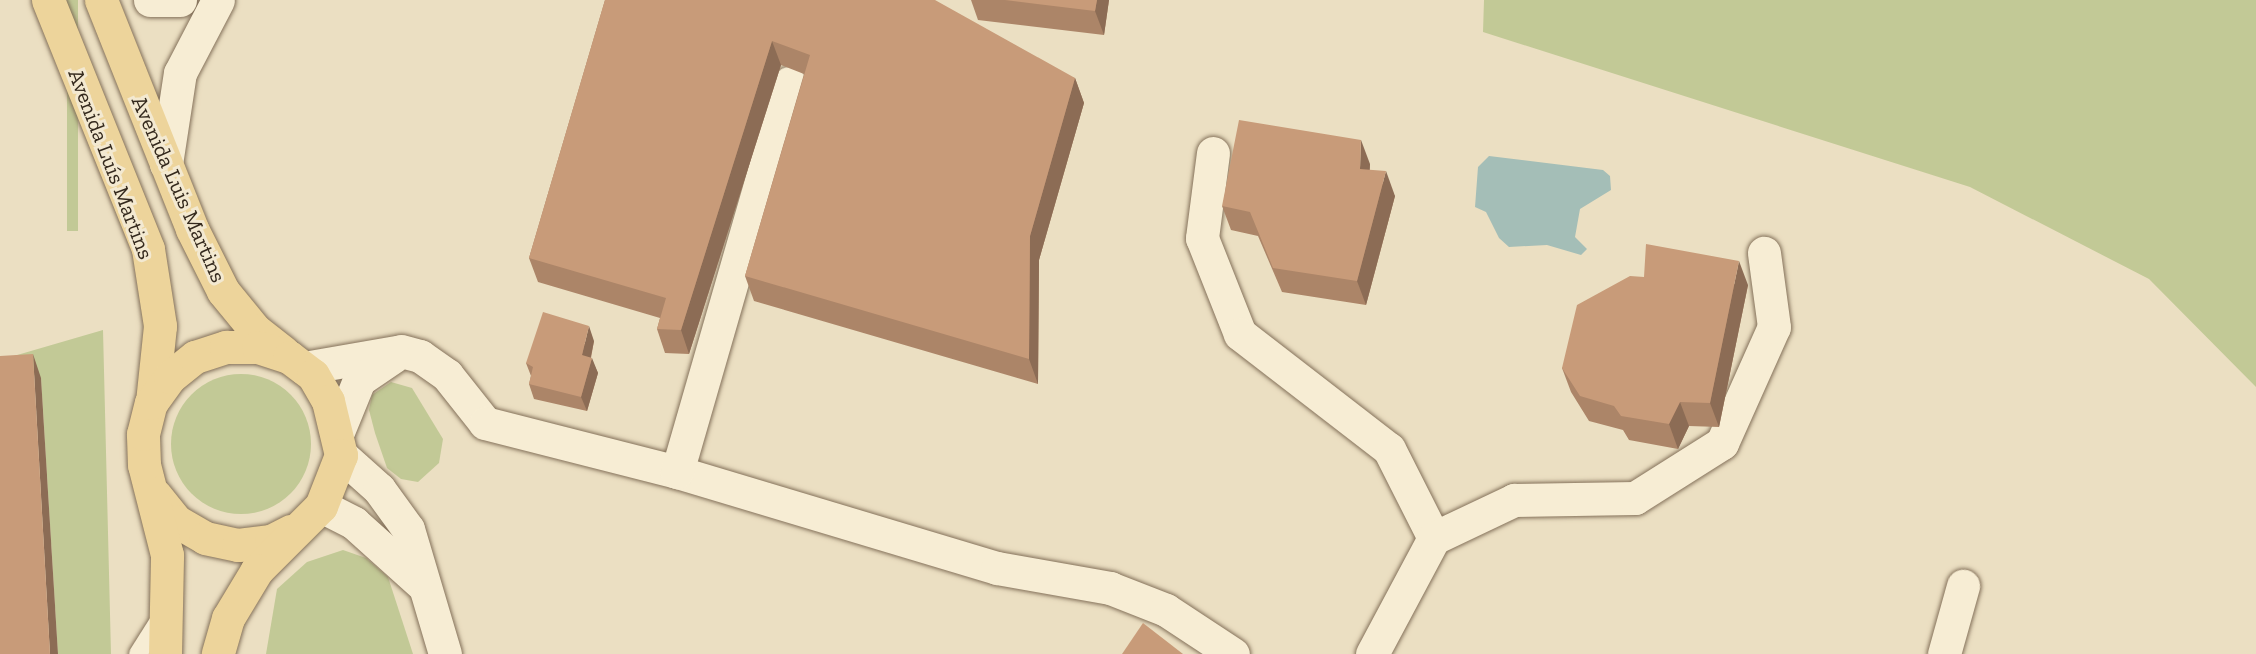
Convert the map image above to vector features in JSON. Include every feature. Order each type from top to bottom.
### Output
[{"type":"main road","name":"Avenida Luís Martins","points":[[48,0],[148,249],[160,326],[151,404]]},
{"type":"main road","name":"Avenida Luis Martins","points":[[100,0],[166,164],[224,291],[255,330],[296,363]]},
{"type":"main road","points":[[165,654],[167,555],[155,495],[144,465],[143,434],[151,404],[187,364],[226,347],[258,347],[296,363],[328,401],[339,445],[311,516],[257,570],[228,618],[218,654]]},
{"type":"main road","points":[[155,495],[176,521],[205,538],[238,545],[271,541],[311,516]]},
{"type":"street","points":[[150,0],[180,0]]},
{"type":"street","points":[[166,164],[180,73],[218,0]]},
{"type":"street","points":[[677,472],[789,83]]},
{"type":"street","points":[[1213,153],[1202,238],[1240,334],[1389,449],[1434,538]]},
{"type":"street","points":[[1372,654],[1434,538],[1514,500],[1635,498],[1722,443],[1774,327],[1764,253]]},
{"type":"street","points":[[401,351],[359,380],[339,445],[380,489],[408,529],[429,592],[445,654]]},
{"type":"street","points":[[296,363],[401,351],[420,356],[447,375],[485,423],[677,472],[997,568],[1110,588],[1166,610],[1233,654]]},
{"type":"street","points":[[311,516],[405,564],[429,592]]},
{"type":"street","points":[[1944,654],[1963,586]]},
{"type":"lane","points":[[138,654],[166,610]]},
{"type":"green space","points":[[67,0],[78,0],[78,231],[67,231]]},
{"type":"green space","points":[[1484,0],[2256,0],[2256,387],[2149,279],[1970,187],[1483,32]]},
{"type":"green space","points":[[103,330],[111,654],[58,654],[41,378],[0,360]]},
{"type":"green space","points":[[241,374],[268,379],[291,394],[306,417],[311,444],[306,471],[291,494],[268,509],[241,514],[214,509],[191,494],[176,471],[171,444],[176,417],[191,394],[214,379]]},
{"type":"green space","points":[[391,382],[412,388],[443,439],[439,463],[418,482],[401,479],[387,468],[375,433],[369,410],[372,395]]},
{"type":"green space","points":[[343,550],[366,558],[388,577],[413,654],[266,654],[277,589],[307,562]]},
{"type":"water","points":[[1489,156],[1603,170],[1610,176],[1611,190],[1580,209],[1575,237],[1587,249],[1581,255],[1547,245],[1509,247],[1499,238],[1486,212],[1475,207],[1478,167]]},
{"type":"building","points":[[605,0],[935,0],[1075,78],[1030,236],[1029,359],[745,276],[810,55],[772,41],[681,330],[657,329],[666,298],[529,258]]},
{"type":"building","points":[[1005,0],[1097,0],[1095,11]]},
{"type":"building","points":[[1239,120],[1361,140],[1360,169],[1386,171],[1357,281],[1273,268],[1250,212],[1222,206]]},
{"type":"building","points":[[1646,244],[1739,261],[1710,403],[1680,402],[1669,424],[1621,416],[1614,406],[1580,396],[1562,368],[1577,305],[1630,276],[1644,277]]},
{"type":"building","points":[[543,312],[589,326],[582,355],[592,358],[581,397],[529,384],[533,367],[526,363]]},
{"type":"building","points":[[33,354],[50,654],[0,654],[0,356]]},
{"type":"building","points":[[1143,623],[1183,654],[1122,654]]}]
